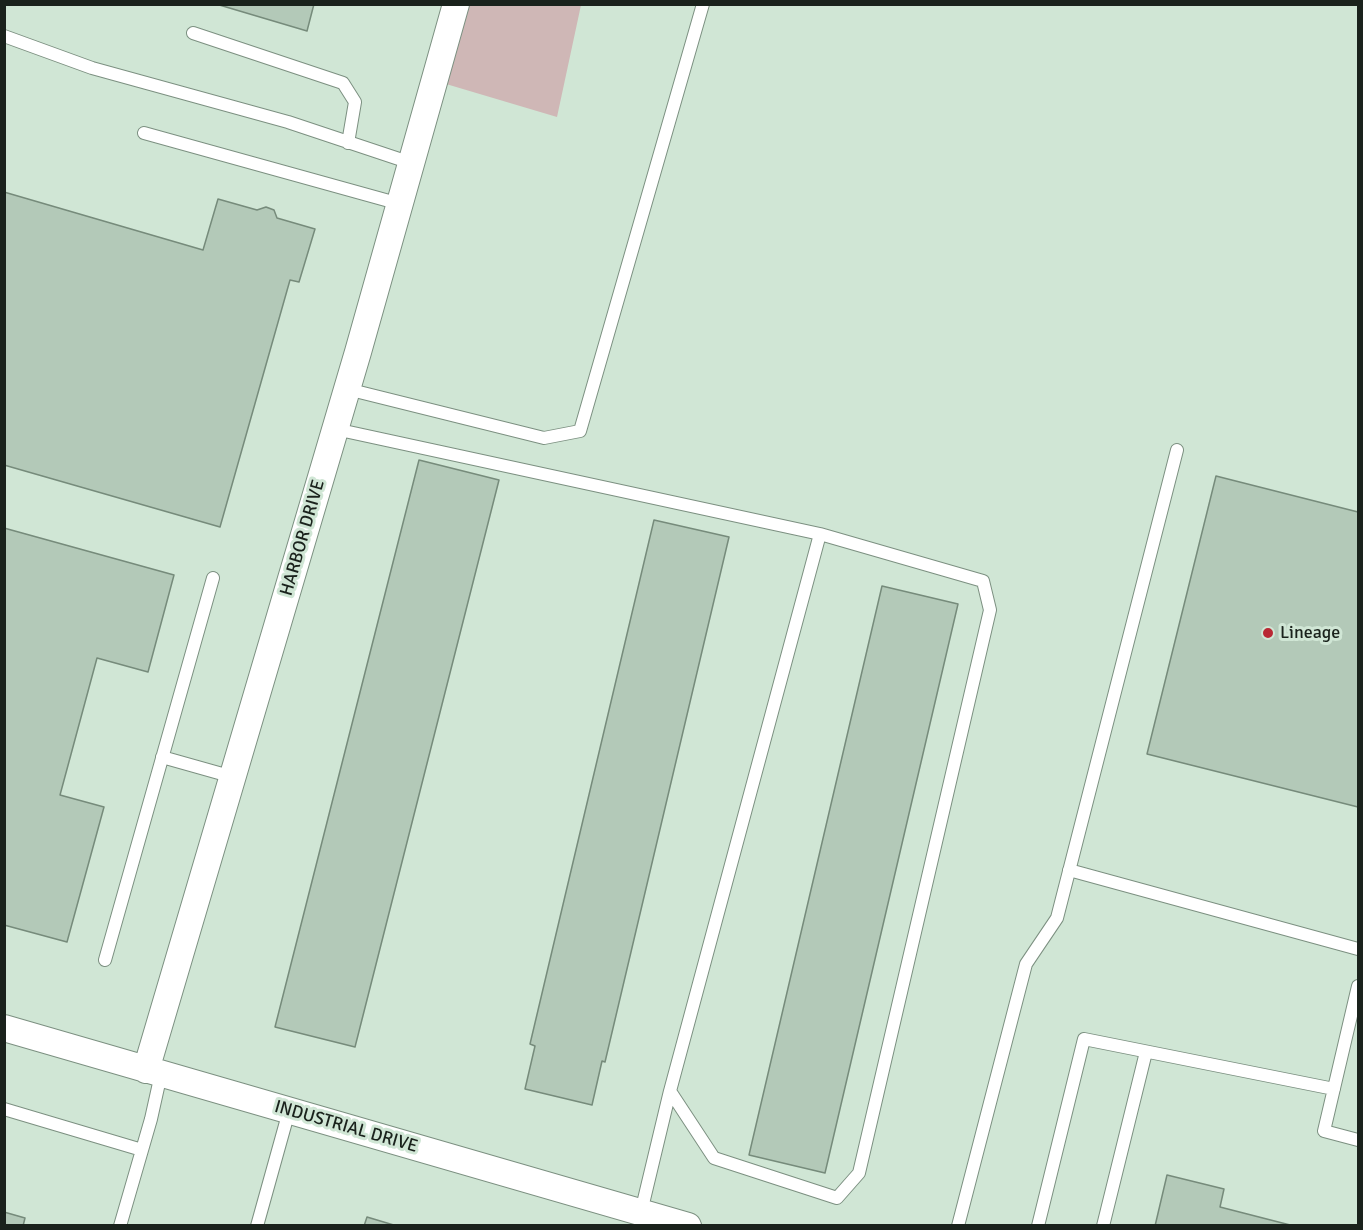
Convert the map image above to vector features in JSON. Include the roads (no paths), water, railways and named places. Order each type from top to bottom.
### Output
[{"type":"street","name":"HARBOR DRIVE","points":[[154,1072],[233,777],[347,389],[456,4]]},
{"type":"street","name":"INDUSTRIAL DRIVE","points":[[4,1028],[688,1226]]},
{"type":"lane","points":[[347,389],[544,438],[580,431],[703,4]]},
{"type":"lane","points":[[193,33],[343,83],[355,102],[348,143]]},
{"type":"lane","points":[[4,36],[92,68],[288,122],[411,163]]},
{"type":"lane","points":[[144,133],[399,204]]},
{"type":"lane","points":[[335,429],[820,534],[983,581],[990,610],[859,1173],[837,1198],[714,1158],[670,1091]]},
{"type":"lane","points":[[958,1226],[1026,964],[1057,918],[1178,450]]},
{"type":"lane","points":[[641,1212],[670,1091],[820,534]]},
{"type":"lane","points":[[105,960],[213,578]]},
{"type":"lane","points":[[162,757],[233,777]]},
{"type":"lane","points":[[1069,870],[1359,949]]},
{"type":"lane","points":[[1359,986],[1324,1131],[1359,1140]]},
{"type":"lane","points":[[1038,1226],[1084,1039],[1334,1089]]},
{"type":"lane","points":[[1103,1226],[1146,1052]]},
{"type":"lane","points":[[120,1226],[142,1150],[154,1072]]},
{"type":"lane","points":[[4,1109],[142,1150]]},
{"type":"lane","points":[[257,1226],[289,1111]]},
{"type":"place","name":"Lineage","points":[[1268,633]]}]
